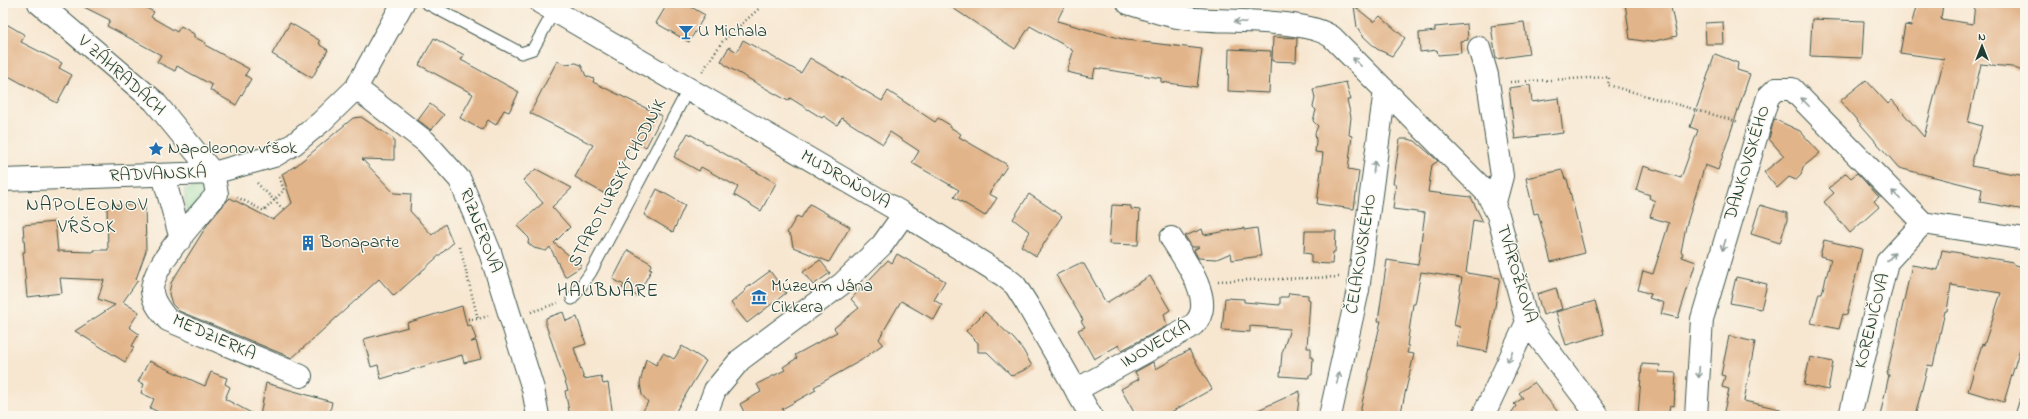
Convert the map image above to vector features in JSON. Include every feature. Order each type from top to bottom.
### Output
[{"type":"street","name":"V ZÁHRADÁCH","points":[[39,3],[154,101],[213,173]]},
{"type":"street","name":"RADVANSKÁ","points":[[3,180],[213,173],[274,156],[321,122],[356,88],[403,3]]},
{"type":"street","name":"TVAROŽKOVA","points":[[1128,3],[1183,18],[1295,26],[1321,31],[1332,37],[1482,186],[1494,206],[1527,322],[1598,416]]},
{"type":"street","name":"MUDROŇOVA","points":[[548,7],[694,82],[1000,273],[1015,286],[1033,313],[1091,416]]},
{"type":"street","name":"TVAROŽKOVA","points":[[1479,48],[1488,83],[1502,176],[1494,206]]},
{"type":"street","name":"RIZNEROVA","points":[[356,88],[426,142],[460,180],[490,252],[502,317],[533,389],[538,416]]},
{"type":"street","name":"DANKOVSKÉHO","points":[[1696,416],[1702,318],[1768,98],[1776,89],[1792,89],[1923,223]]},
{"type":"street","name":"ČELAKOVSKÉHO","points":[[1330,416],[1358,290],[1385,90]]},
{"type":"street","name":"MEDZIERKA","points":[[213,173],[217,194],[160,264],[154,279],[152,292],[158,308],[168,320],[301,376]]},
{"type":"street","points":[[164,175],[181,239]]},
{"type":"street","points":[[705,416],[715,390],[740,360],[843,284],[882,245],[904,214]]},
{"type":"street","points":[[1923,223],[2025,239]]},
{"type":"street","name":"KORENIČOVA","points":[[1850,416],[1887,262],[1923,223]]},
{"type":"street","name":"INOVECKÁ","points":[[1076,390],[1193,325],[1198,319],[1201,309],[1201,292],[1198,282],[1171,238]]},
{"type":"street","points":[[1483,416],[1527,322]]},
{"type":"lane","points":[[426,3],[521,52],[533,49],[548,7]]},
{"type":"lane","name":"STAROTURSKÝ CHODNÍK","points":[[572,299],[591,272],[694,82]]},
{"type":"lane","points":[[2021,416],[2025,402]]},
{"type":"path","points":[[694,82],[722,42],[765,3]]},
{"type":"path","points":[[1488,83],[1609,77],[1608,85],[1759,128]]},
{"type":"path","points":[[231,195],[264,211],[284,190],[278,171]]},
{"type":"path","points":[[257,183],[284,210]]},
{"type":"path","points":[[460,247],[478,319]]},
{"type":"path","points":[[1198,282],[1342,277]]},
{"type":"path","points":[[468,319],[502,317],[572,299]]},
{"type":"green space","points":[[202,187],[205,190],[205,200],[187,221],[184,189]]},
{"type":"building","points":[[76,3],[137,3],[154,12],[151,17],[177,32],[181,26],[194,34],[194,37],[206,43],[205,45],[249,69],[245,75],[251,79],[236,105],[210,90],[212,85],[177,66],[175,71],[157,62],[161,55],[107,26],[110,20]]},
{"type":"building","points":[[668,3],[684,3],[705,15],[689,42],[656,23]]},
{"type":"building","points":[[945,3],[1066,3],[1057,21],[1126,40],[1202,49],[1197,87],[1161,82],[1161,78],[1095,68],[1093,78],[1067,72],[1073,52],[1071,49],[1030,26],[1015,49]]},
{"type":"building","points":[[1625,3],[1670,3],[1677,36],[1650,42],[1630,39]]},
{"type":"building","points":[[1917,3],[1943,3],[1941,19],[1973,24],[1975,3],[2025,3],[2025,72],[2012,67],[1981,64],[1968,122],[1982,126],[1971,166],[2025,176],[2025,210],[1980,202],[1982,189],[1899,168],[1840,101],[1866,80],[1888,104],[1892,100],[1924,137],[1944,59],[1900,53],[1905,25],[1911,26]]},
{"type":"building","points":[[1354,6],[1374,22],[1380,16],[1405,38],[1392,56],[1377,49],[1363,36],[1357,27]]},
{"type":"building","points":[[1812,19],[1864,21],[1862,58],[1810,56]]},
{"type":"building","points":[[3,22],[25,35],[21,42],[62,63],[59,68],[72,75],[57,103],[3,73]]},
{"type":"building","points":[[1524,22],[1529,54],[1496,59],[1491,26]]},
{"type":"building","points":[[1723,22],[1724,44],[1706,44],[1705,23]]},
{"type":"building","points":[[290,23],[319,40],[320,45],[328,50],[312,78],[272,54]]},
{"type":"building","points":[[1467,24],[1468,40],[1460,41],[1461,53],[1438,55],[1437,50],[1420,52],[1419,33],[1435,31],[1435,27]]},
{"type":"building","points":[[1273,37],[1297,38],[1296,62],[1272,61]]},
{"type":"building","points":[[434,38],[464,55],[461,60],[519,92],[509,112],[504,110],[496,125],[488,120],[482,130],[460,118],[473,94],[419,65]]},
{"type":"building","points":[[743,40],[801,73],[810,58],[882,101],[888,91],[935,122],[938,118],[950,125],[950,127],[961,134],[959,137],[1006,164],[1007,166],[989,194],[997,198],[985,216],[954,197],[959,190],[912,163],[919,151],[890,132],[883,144],[842,118],[837,125],[824,116],[822,118],[790,98],[788,101],[728,67],[721,61],[729,47],[737,52]]},
{"type":"building","points":[[1229,49],[1271,51],[1269,93],[1228,91]]},
{"type":"building","points":[[1715,54],[1738,63],[1737,70],[1750,74],[1718,170],[1705,165],[1686,226],[1681,252],[1683,253],[1682,257],[1696,262],[1678,318],[1661,314],[1664,303],[1649,298],[1651,294],[1638,290],[1643,271],[1653,274],[1669,223],[1650,217],[1655,201],[1649,198],[1650,195],[1636,190],[1643,166],[1681,178],[1698,130],[1690,127]]},
{"type":"building","points":[[557,61],[564,64],[576,63],[581,65],[586,76],[594,79],[593,82],[662,116],[646,147],[634,141],[605,194],[575,177],[593,145],[530,113]]},
{"type":"building","points":[[1346,82],[1351,100],[1347,100],[1351,117],[1349,135],[1352,136],[1348,169],[1359,171],[1354,209],[1317,204],[1323,153],[1315,152],[1315,133],[1318,126],[1313,121],[1316,110],[1313,107],[1315,98],[1313,89]]},
{"type":"building","points":[[1530,85],[1532,102],[1559,98],[1563,133],[1515,139],[1509,88]]},
{"type":"building","points":[[430,104],[444,115],[431,130],[418,120]]},
{"type":"building","name":"Bonaparte","points":[[361,117],[394,139],[394,160],[362,159],[394,193],[411,194],[410,211],[432,235],[445,224],[453,243],[394,296],[379,279],[292,358],[179,311],[172,304],[169,294],[171,283],[209,222],[227,201],[230,198],[273,220],[292,203],[282,174],[297,165],[353,118]]},
{"type":"building","points":[[1774,119],[1800,131],[1820,153],[1803,167],[1801,175],[1796,180],[1789,177],[1777,188],[1764,172],[1784,156],[1769,139]]},
{"type":"building","points":[[688,133],[776,183],[761,211],[734,195],[738,187],[701,167],[699,171],[674,157]]},
{"type":"building","points":[[1400,139],[1415,141],[1438,161],[1432,165],[1428,192],[1471,197],[1483,222],[1473,220],[1466,273],[1500,278],[1487,352],[1456,346],[1460,327],[1454,325],[1462,278],[1421,272],[1415,304],[1413,304],[1407,346],[1409,346],[1407,353],[1414,354],[1400,416],[1359,416],[1381,321],[1378,321],[1387,260],[1418,265],[1425,213],[1393,209],[1396,184],[1393,184]]},
{"type":"building","points":[[536,169],[572,188],[552,207],[570,227],[554,243],[582,266],[565,277],[550,247],[546,251],[534,248],[528,243],[529,238],[517,226],[543,203],[523,180]]},
{"type":"building","points":[[1562,170],[1565,179],[1567,179],[1585,253],[1551,262],[1538,213],[1534,214],[1526,178]]},
{"type":"building","points":[[1846,173],[1851,178],[1857,173],[1879,197],[1874,201],[1879,207],[1850,233],[1824,202],[1834,193],[1829,188]]},
{"type":"building","points":[[657,189],[685,205],[673,232],[644,215]]},
{"type":"building","points":[[1029,194],[1062,216],[1036,256],[1021,246],[1030,232],[1013,219]]},
{"type":"building","points":[[810,204],[850,227],[829,262],[793,247],[791,236],[787,233],[797,216],[801,218]]},
{"type":"building","points":[[107,205],[145,205],[146,251],[136,279],[138,280],[123,302],[139,312],[129,327],[139,334],[132,346],[134,347],[125,362],[75,331],[115,305],[98,299],[104,280],[60,278],[62,293],[27,297],[23,252],[25,252],[23,225],[55,222],[58,251],[94,252],[94,250],[108,250]]},
{"type":"building","points":[[1112,205],[1131,206],[1131,209],[1140,210],[1138,245],[1109,244]]},
{"type":"building","points":[[1760,205],[1787,213],[1787,220],[1780,243],[1751,234]]},
{"type":"building","points":[[1244,228],[1244,230],[1257,228],[1261,256],[1232,260],[1231,253],[1217,259],[1198,258],[1194,250],[1199,247],[1192,247],[1185,236],[1202,229],[1204,235]]},
{"type":"building","points":[[1305,231],[1336,231],[1335,252],[1333,252],[1332,264],[1311,263],[1311,254],[1304,253]]},
{"type":"building","points":[[1824,240],[1862,249],[1847,315],[1843,314],[1839,329],[1811,323],[1819,293],[1822,293],[1831,259],[1820,256]]},
{"type":"building","points":[[628,250],[652,264],[649,268],[652,269],[637,296],[622,288],[624,285],[613,279]]},
{"type":"building","points":[[1942,250],[2013,262],[2013,264],[2025,268],[2025,331],[2004,402],[1968,391],[1982,344],[1984,345],[2001,293],[1951,285],[1947,311],[1945,311],[1933,366],[1928,365],[1915,416],[1880,416],[1889,375],[1887,374],[1912,265],[1938,270]]},
{"type":"building","points":[[897,254],[945,281],[934,300],[942,305],[934,320],[901,301],[879,339],[883,344],[860,361],[814,387],[816,390],[782,409],[786,416],[746,416],[740,404],[761,392],[757,384],[785,370],[783,367],[797,358],[795,355],[837,332],[834,328],[859,308],[851,299],[888,260],[892,263]]},
{"type":"building","points":[[820,260],[830,273],[813,285],[803,272]]},
{"type":"building","points":[[1078,264],[1084,264],[1106,303],[1150,276],[1170,310],[1164,314],[1167,326],[1122,350],[1119,345],[1094,359],[1078,330],[1085,327],[1081,321],[1083,320],[1056,275]]},
{"type":"building","name":"Múzeum Jána Cikkera","points":[[770,271],[786,293],[747,323],[731,303],[745,291],[744,290]]},
{"type":"building","points":[[1736,277],[1767,284],[1761,309],[1730,303]]},
{"type":"building","points":[[1556,288],[1562,309],[1543,315],[1537,294]]},
{"type":"building","points":[[1289,293],[1308,295],[1308,299],[1310,300],[1307,348],[1311,348],[1311,358],[1313,358],[1312,375],[1309,375],[1309,378],[1280,376],[1282,353],[1290,329],[1250,326],[1250,332],[1222,330],[1225,298],[1244,299],[1244,302],[1280,305],[1280,297],[1288,297]]},
{"type":"building","points":[[1595,301],[1604,334],[1566,345],[1556,312]]},
{"type":"building","points":[[462,306],[467,326],[471,325],[476,339],[471,342],[476,341],[481,359],[464,363],[462,355],[381,379],[378,365],[371,367],[364,339],[408,327],[407,323]]},
{"type":"building","points":[[563,312],[566,321],[577,317],[586,344],[574,348],[584,379],[601,376],[603,384],[608,383],[613,416],[570,416],[565,391],[568,390],[546,325],[546,318]]},
{"type":"building","points":[[985,312],[1014,339],[1023,350],[1032,366],[1012,376],[987,352],[978,352],[978,343],[966,331]]},
{"type":"building","points":[[1729,336],[1755,342],[1744,401],[1780,409],[1779,416],[1723,416],[1729,389],[1722,387],[1725,376],[1721,375]]},
{"type":"building","points":[[682,346],[706,361],[673,416],[640,416],[648,402],[642,395],[640,383],[646,359],[656,365],[663,353],[674,359]]},
{"type":"building","points":[[1189,350],[1212,389],[1164,416],[1136,416],[1121,389],[1139,379],[1135,372],[1153,362],[1156,369]]},
{"type":"building","points":[[1810,357],[1833,362],[1828,390],[1804,385]]},
{"type":"building","points":[[149,361],[205,386],[211,372],[227,378],[225,384],[230,387],[225,399],[257,416],[167,416],[150,408],[154,399],[141,393],[144,384],[138,382]]},
{"type":"building","points":[[1642,364],[1660,365],[1659,372],[1676,373],[1674,406],[1670,405],[1668,416],[1638,416]]},
{"type":"building","points":[[1534,382],[1561,416],[1509,416],[1516,406],[1514,404],[1523,398],[1519,393]]},
{"type":"building","points":[[266,383],[332,402],[329,416],[260,416]]},
{"type":"building","points":[[1300,391],[1297,416],[1245,416]]},
{"type":"place","name":"U Michala","points":[[686,32]]},
{"type":"place","name":"Napoleonov vŕšok","points":[[156,149]]},
{"type":"place","name":"Bonaparte","points":[[308,243]]},
{"type":"place","name":"Múzeum Jána Cikkera","points":[[759,297]]},
{"type":"district","name":"NAPOLEONOV VŔŠOK","points":[[87,216]]},
{"type":"district","name":"HAUBNÁRE","points":[[608,291]]}]
